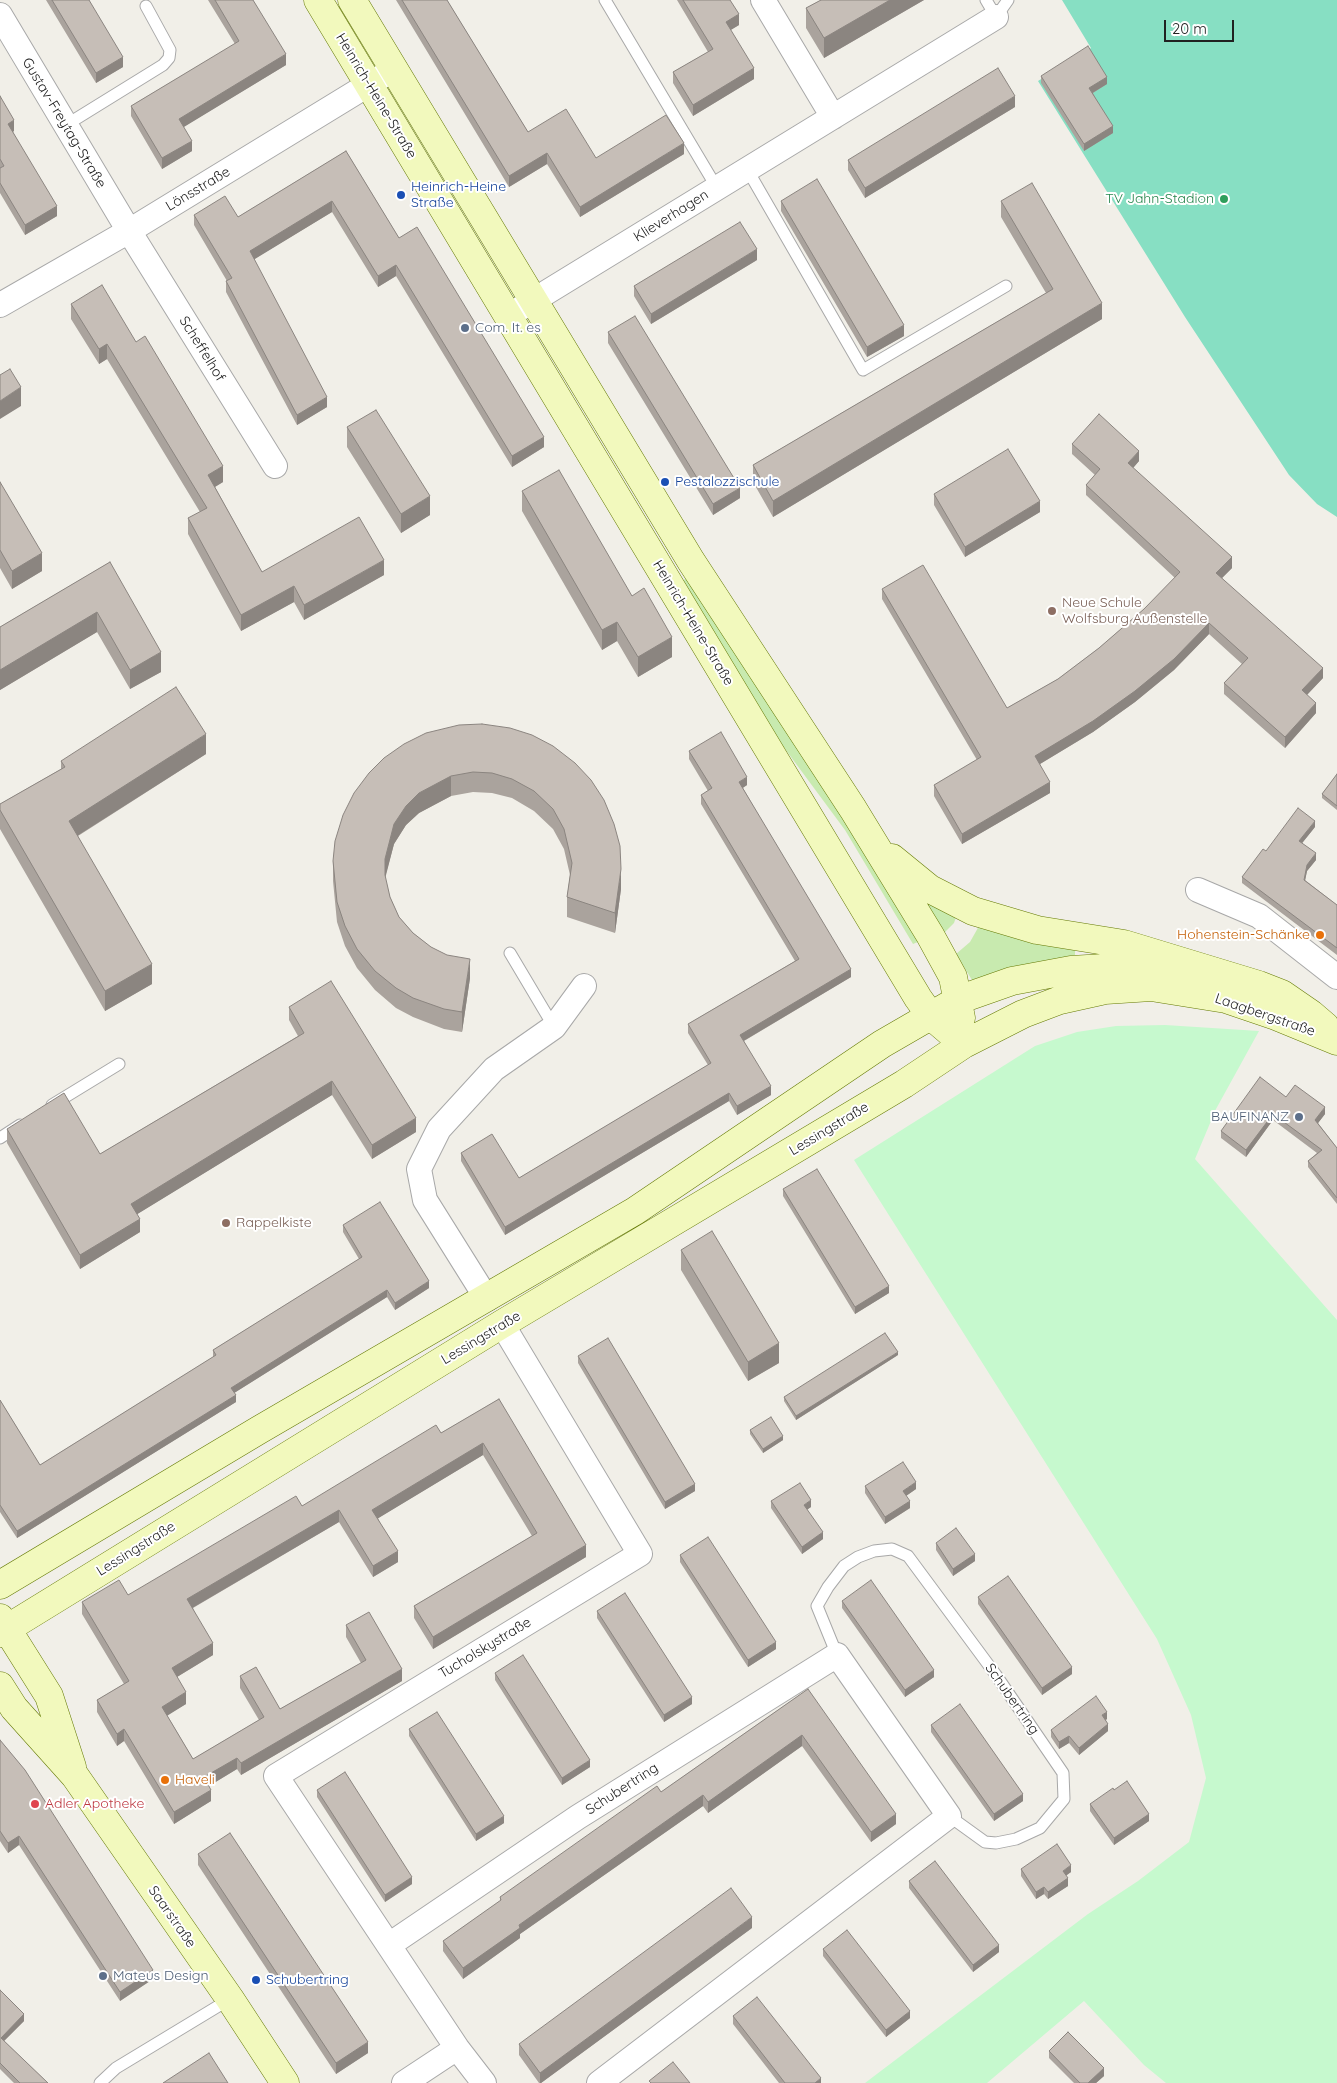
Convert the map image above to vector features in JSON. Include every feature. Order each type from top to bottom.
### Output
[{"type":"street","name":"Heinrich-Heine-Straße","points":[[318,0],[930,1016],[964,1044]]},
{"type":"street","points":[[352,0],[691,561],[874,842],[940,951],[953,978],[964,1044]]},
{"type":"street","points":[[763,0],[833,117]]},
{"type":"street","name":"Klieverhagen","points":[[508,316],[833,117],[997,6]]},
{"type":"street","name":"Gustav-Freytag-Straße","points":[[0,15],[128,231]]},
{"type":"street","name":"Lönsstraße","points":[[0,305],[128,231],[394,69]]},
{"type":"street","name":"Scheffelhof","points":[[128,231],[275,466]]},
{"type":"street","name":"Laagbergstraße","points":[[874,842],[930,889],[974,911],[1037,930],[1124,944],[1204,970],[1259,985],[1282,994],[1312,1014],[1337,1039]]},
{"type":"street","points":[[1198,890],[1259,916],[1337,977]]},
{"type":"street","name":"Laagbergstraße","points":[[930,1016],[958,1000],[1012,981],[1071,970],[1138,966],[1204,970]]},
{"type":"street","points":[[487,1299],[425,1200],[419,1169],[439,1129],[494,1069],[554,1026],[584,986]]},
{"type":"street","name":"Laagbergstraße","points":[[964,1044],[1023,1014],[1060,1000],[1105,990],[1151,987],[1226,999],[1337,1039]]},
{"type":"street","points":[[0,1585],[251,1435],[635,1212],[828,1079],[930,1016]]},
{"type":"street","name":"Lessingstraße","points":[[2,1627],[888,1093],[964,1044]]},
{"type":"street","name":"Tucholskystraße","points":[[389,1945],[276,1776],[640,1554],[502,1324]]},
{"type":"street","name":"Saarstraße","points":[[2,1627],[49,1696],[75,1776]]},
{"type":"street","name":"Schubertring","points":[[389,1945],[578,1817],[758,1702],[837,1655],[949,1816]]},
{"type":"street","name":"Saarstraße","points":[[0,1686],[14,1708],[75,1776],[230,1999],[285,2083]]},
{"type":"street","points":[[599,2083],[949,1816]]},
{"type":"street","points":[[389,1945],[457,2048],[484,2083]]},
{"type":"street","points":[[404,2083],[457,2048]]},
{"type":"lane","points":[[605,0],[717,188]]},
{"type":"lane","points":[[66,125],[163,65],[169,58],[170,50],[146,6]]},
{"type":"lane","points":[[747,170],[863,370],[1006,286]]},
{"type":"lane","points":[[510,953],[554,1026]]},
{"type":"lane","points":[[45,1110],[119,1064]]},
{"type":"lane","points":[[0,1138],[30,1119]]},
{"type":"lane","name":"Schubertring","points":[[837,1655],[817,1606],[828,1587],[844,1566],[858,1557],[874,1551],[892,1549],[908,1556],[996,1675],[1063,1773],[1064,1799],[1040,1828],[1016,1839],[996,1843],[985,1842],[949,1816]]},
{"type":"lane","points":[[100,2083],[116,2068],[230,1999]]},
{"type":"green space","name":"TV Jahn-Stadion","points":[[1062,0],[1337,0],[1337,517],[1317,504],[1289,475],[1185,317],[1038,81],[1091,48]]},
{"type":"green space","points":[[687,578],[803,753],[920,941],[913,944],[845,830],[771,730],[682,581]]},
{"type":"green space","points":[[918,893],[956,917],[954,923],[943,934]]},
{"type":"green space","points":[[979,926],[1009,936],[1075,950],[1075,955],[1008,969],[972,980],[956,954],[970,942]]},
{"type":"green space","points":[[1165,1025],[1259,1031],[1216,1109],[1195,1159],[1337,1320],[1337,2083],[1166,2083],[1144,2065],[1084,2001],[987,2083],[865,2083],[1088,1914],[1138,1881],[1189,1842],[1206,1778],[1191,1715],[1157,1639],[854,1160],[1035,1046],[1077,1032],[1116,1026]]},
{"type":"building","points":[[52,0],[89,0],[123,57],[96,73]]},
{"type":"building","points":[[215,0],[253,0],[286,54],[179,119],[192,141],[162,158],[131,106],[239,41]]},
{"type":"building","points":[[402,0],[447,0],[528,132],[566,109],[596,158],[666,115],[684,143],[580,207],[547,153],[509,176]]},
{"type":"building","points":[[683,0],[730,0],[739,14],[726,22],[754,68],[693,105],[673,72],[713,49]]},
{"type":"building","points":[[821,0],[890,0],[824,38],[806,8]]},
{"type":"building","points":[[1088,46],[1107,77],[1089,88],[1113,126],[1084,144],[1041,76]]},
{"type":"building","points":[[998,68],[1015,96],[865,188],[848,160]]},
{"type":"building","points":[[0,96],[14,120],[8,124],[57,206],[25,225],[0,183],[0,168],[4,166],[0,159]]},
{"type":"building","points":[[346,151],[399,238],[417,227],[544,437],[512,456],[396,265],[378,276],[332,201],[250,251],[327,397],[297,415],[226,281],[232,278],[194,215],[225,196],[238,217]]},
{"type":"building","points":[[817,179],[904,325],[867,347],[781,201]]},
{"type":"building","points":[[1032,183],[1102,303],[773,501],[753,465],[1053,289],[1001,201]]},
{"type":"building","points":[[740,222],[757,249],[651,314],[634,286]]},
{"type":"building","points":[[102,285],[136,342],[145,336],[223,466],[208,475],[262,572],[359,517],[384,560],[304,605],[294,586],[241,615],[188,518],[207,508],[107,344],[99,349],[71,304]]},
{"type":"building","points":[[635,316],[740,488],[713,504],[608,332]]},
{"type":"building","points":[[10,369],[21,387],[0,401],[0,375]]},
{"type":"building","points":[[376,410],[430,496],[401,514],[347,427]]},
{"type":"building","points":[[1099,414],[1139,451],[1128,463],[1232,557],[1216,573],[1323,668],[1302,690],[1316,703],[1285,737],[1224,683],[1248,658],[1209,623],[1174,659],[1135,691],[1093,721],[1035,756],[1050,782],[962,834],[934,785],[981,757],[882,589],[923,565],[1007,708],[1058,679],[1099,648],[1144,609],[1180,572],[1086,485],[1100,469],[1072,444]]},
{"type":"building","points":[[1008,449],[1040,501],[965,547],[934,494]]},
{"type":"building","points":[[559,470],[632,596],[644,588],[672,637],[638,657],[617,622],[602,630],[522,491]]},
{"type":"building","points":[[0,482],[42,553],[12,571],[0,550]]},
{"type":"building","points":[[110,562],[161,652],[130,670],[97,612],[0,670],[0,627]]},
{"type":"building","points":[[176,687],[206,734],[69,821],[152,964],[105,991],[0,810],[0,804],[65,767],[61,761]]},
{"type":"building","points":[[482,724],[510,728],[532,735],[553,746],[575,763],[591,780],[604,800],[614,824],[620,846],[621,869],[615,913],[567,897],[572,863],[564,829],[553,809],[534,791],[512,779],[492,773],[473,772],[451,776],[419,793],[406,806],[394,824],[385,859],[385,875],[390,897],[399,917],[413,933],[431,947],[447,955],[470,959],[462,1012],[444,1009],[413,998],[396,988],[375,971],[357,949],[345,926],[337,902],[333,861],[335,841],[343,815],[354,793],[369,773],[384,758],[404,744],[426,733],[459,725]]},
{"type":"building","points":[[721,732],[747,777],[739,782],[851,969],[740,1035],[771,1086],[737,1106],[729,1093],[505,1227],[461,1153],[492,1134],[519,1178],[711,1063],[688,1024],[799,959],[701,795],[712,788],[689,751]]},
{"type":"building","points":[[1337,774],[1337,806],[1322,794]]},
{"type":"building","points":[[1298,808],[1315,821],[1299,841],[1316,853],[1307,865],[1304,880],[1337,905],[1337,948],[1242,877],[1263,849],[1266,851]]},
{"type":"building","points":[[331,981],[416,1118],[372,1145],[332,1081],[131,1204],[140,1219],[80,1255],[7,1129],[64,1093],[100,1154],[304,1033],[289,1007]]},
{"type":"building","points":[[1260,1077],[1286,1097],[1295,1085],[1325,1107],[1315,1120],[1337,1148],[1337,1198],[1308,1161],[1322,1150],[1273,1114],[1246,1150],[1221,1131]]},
{"type":"building","points":[[817,1169],[889,1286],[855,1307],[783,1189]]},
{"type":"building","points":[[380,1202],[429,1281],[395,1303],[387,1290],[231,1388],[236,1395],[17,1531],[0,1505],[0,1400],[40,1465],[216,1355],[213,1350],[362,1257],[343,1225]]},
{"type":"building","points":[[712,1231],[779,1343],[748,1362],[681,1250]]},
{"type":"building","points":[[885,1333],[898,1352],[796,1416],[784,1397]]},
{"type":"building","points":[[608,1338],[695,1484],[665,1502],[578,1356]]},
{"type":"building","points":[[499,1399],[586,1545],[433,1637],[414,1606],[537,1533],[483,1443],[372,1510],[398,1551],[373,1566],[339,1510],[187,1599],[213,1643],[172,1668],[186,1692],[162,1707],[193,1759],[264,1717],[240,1676],[256,1667],[280,1709],[366,1660],[346,1625],[369,1612],[402,1669],[241,1763],[237,1758],[204,1777],[211,1790],[174,1812],[124,1729],[117,1734],[97,1700],[129,1681],[82,1602],[119,1580],[128,1595],[296,1496],[302,1506],[436,1425],[441,1433]]},
{"type":"building","points":[[771,1417],[783,1436],[763,1449],[750,1430]]},
{"type":"building","points":[[903,1462],[916,1482],[903,1491],[910,1501],[885,1517],[865,1486]]},
{"type":"building","points":[[800,1483],[811,1500],[804,1505],[823,1532],[802,1547],[771,1501]]},
{"type":"building","points":[[956,1528],[975,1554],[953,1569],[936,1543]]},
{"type":"building","points":[[708,1537],[776,1642],[748,1660],[680,1555]]},
{"type":"building","points":[[1008,1576],[1072,1667],[1042,1688],[978,1597]]},
{"type":"building","points":[[871,1580],[934,1670],[905,1690],[842,1601]]},
{"type":"building","points":[[625,1593],[692,1697],[664,1715],[597,1611]]},
{"type":"building","points":[[523,1655],[590,1760],[562,1778],[495,1673]]},
{"type":"building","points":[[808,1689],[896,1814],[871,1832],[802,1735],[708,1802],[703,1795],[519,1925],[520,1928],[463,1968],[443,1941],[501,1900],[500,1897],[657,1786],[661,1792]]},
{"type":"building","points":[[1096,1696],[1107,1712],[1102,1715],[1108,1724],[1079,1748],[1069,1736],[1059,1742],[1051,1730]]},
{"type":"building","points":[[960,1704],[1023,1794],[994,1814],[931,1725]]},
{"type":"building","points":[[437,1712],[504,1816],[476,1834],[409,1729]]},
{"type":"building","points":[[0,1740],[25,1770],[153,1970],[120,1992],[19,1836],[8,1843],[0,1831]]},
{"type":"building","points":[[345,1772],[412,1877],[385,1895],[317,1790]]},
{"type":"building","points":[[1127,1781],[1149,1814],[1114,1838],[1090,1804]]},
{"type":"building","points":[[230,1833],[368,2042],[336,2063],[198,1854]]},
{"type":"building","points":[[1057,1844],[1071,1865],[1063,1871],[1068,1878],[1048,1892],[1044,1887],[1036,1892],[1021,1869]]},
{"type":"building","points":[[935,1861],[999,1945],[973,1965],[909,1881]]},
{"type":"building","points":[[731,1888],[752,1917],[540,2073],[519,2044]]},
{"type":"building","points":[[847,1930],[910,2011],[886,2030],[823,1949]]},
{"type":"building","points":[[0,1990],[24,2014],[1,2038],[48,2083],[20,2083],[0,2063]]},
{"type":"building","points":[[757,1997],[821,2078],[815,2083],[785,2083],[733,2016]]},
{"type":"building","points":[[1068,2032],[1104,2068],[1088,2083],[1080,2083],[1049,2051]]},
{"type":"building","points":[[209,2053],[228,2083],[163,2083]]},
{"type":"building","points":[[673,2062],[690,2083],[651,2083],[649,2081]]},
{"type":"place","name":"Heinrich-Heine Straße","points":[[401,195]]},
{"type":"place","name":"TV Jahn-Stadion","points":[[1224,199]]},
{"type":"place","name":"Com. It. es","points":[[465,328]]},
{"type":"place","name":"Pestalozzischule","points":[[665,482]]},
{"type":"place","name":"Neue Schule Wolfsburg Außenstelle","points":[[1052,611]]},
{"type":"place","name":"Hohenstein-Schänke","points":[[1320,935]]},
{"type":"place","name":"BAUFINANZ","points":[[1299,1117]]},
{"type":"place","name":"Rappelkiste","points":[[226,1223]]},
{"type":"place","name":"Haveli","points":[[165,1780]]},
{"type":"place","name":"Adler Apotheke","points":[[35,1804]]},
{"type":"place","name":"Mateus Design","points":[[103,1976]]},
{"type":"place","name":"Schubertring","points":[[256,1980]]}]
